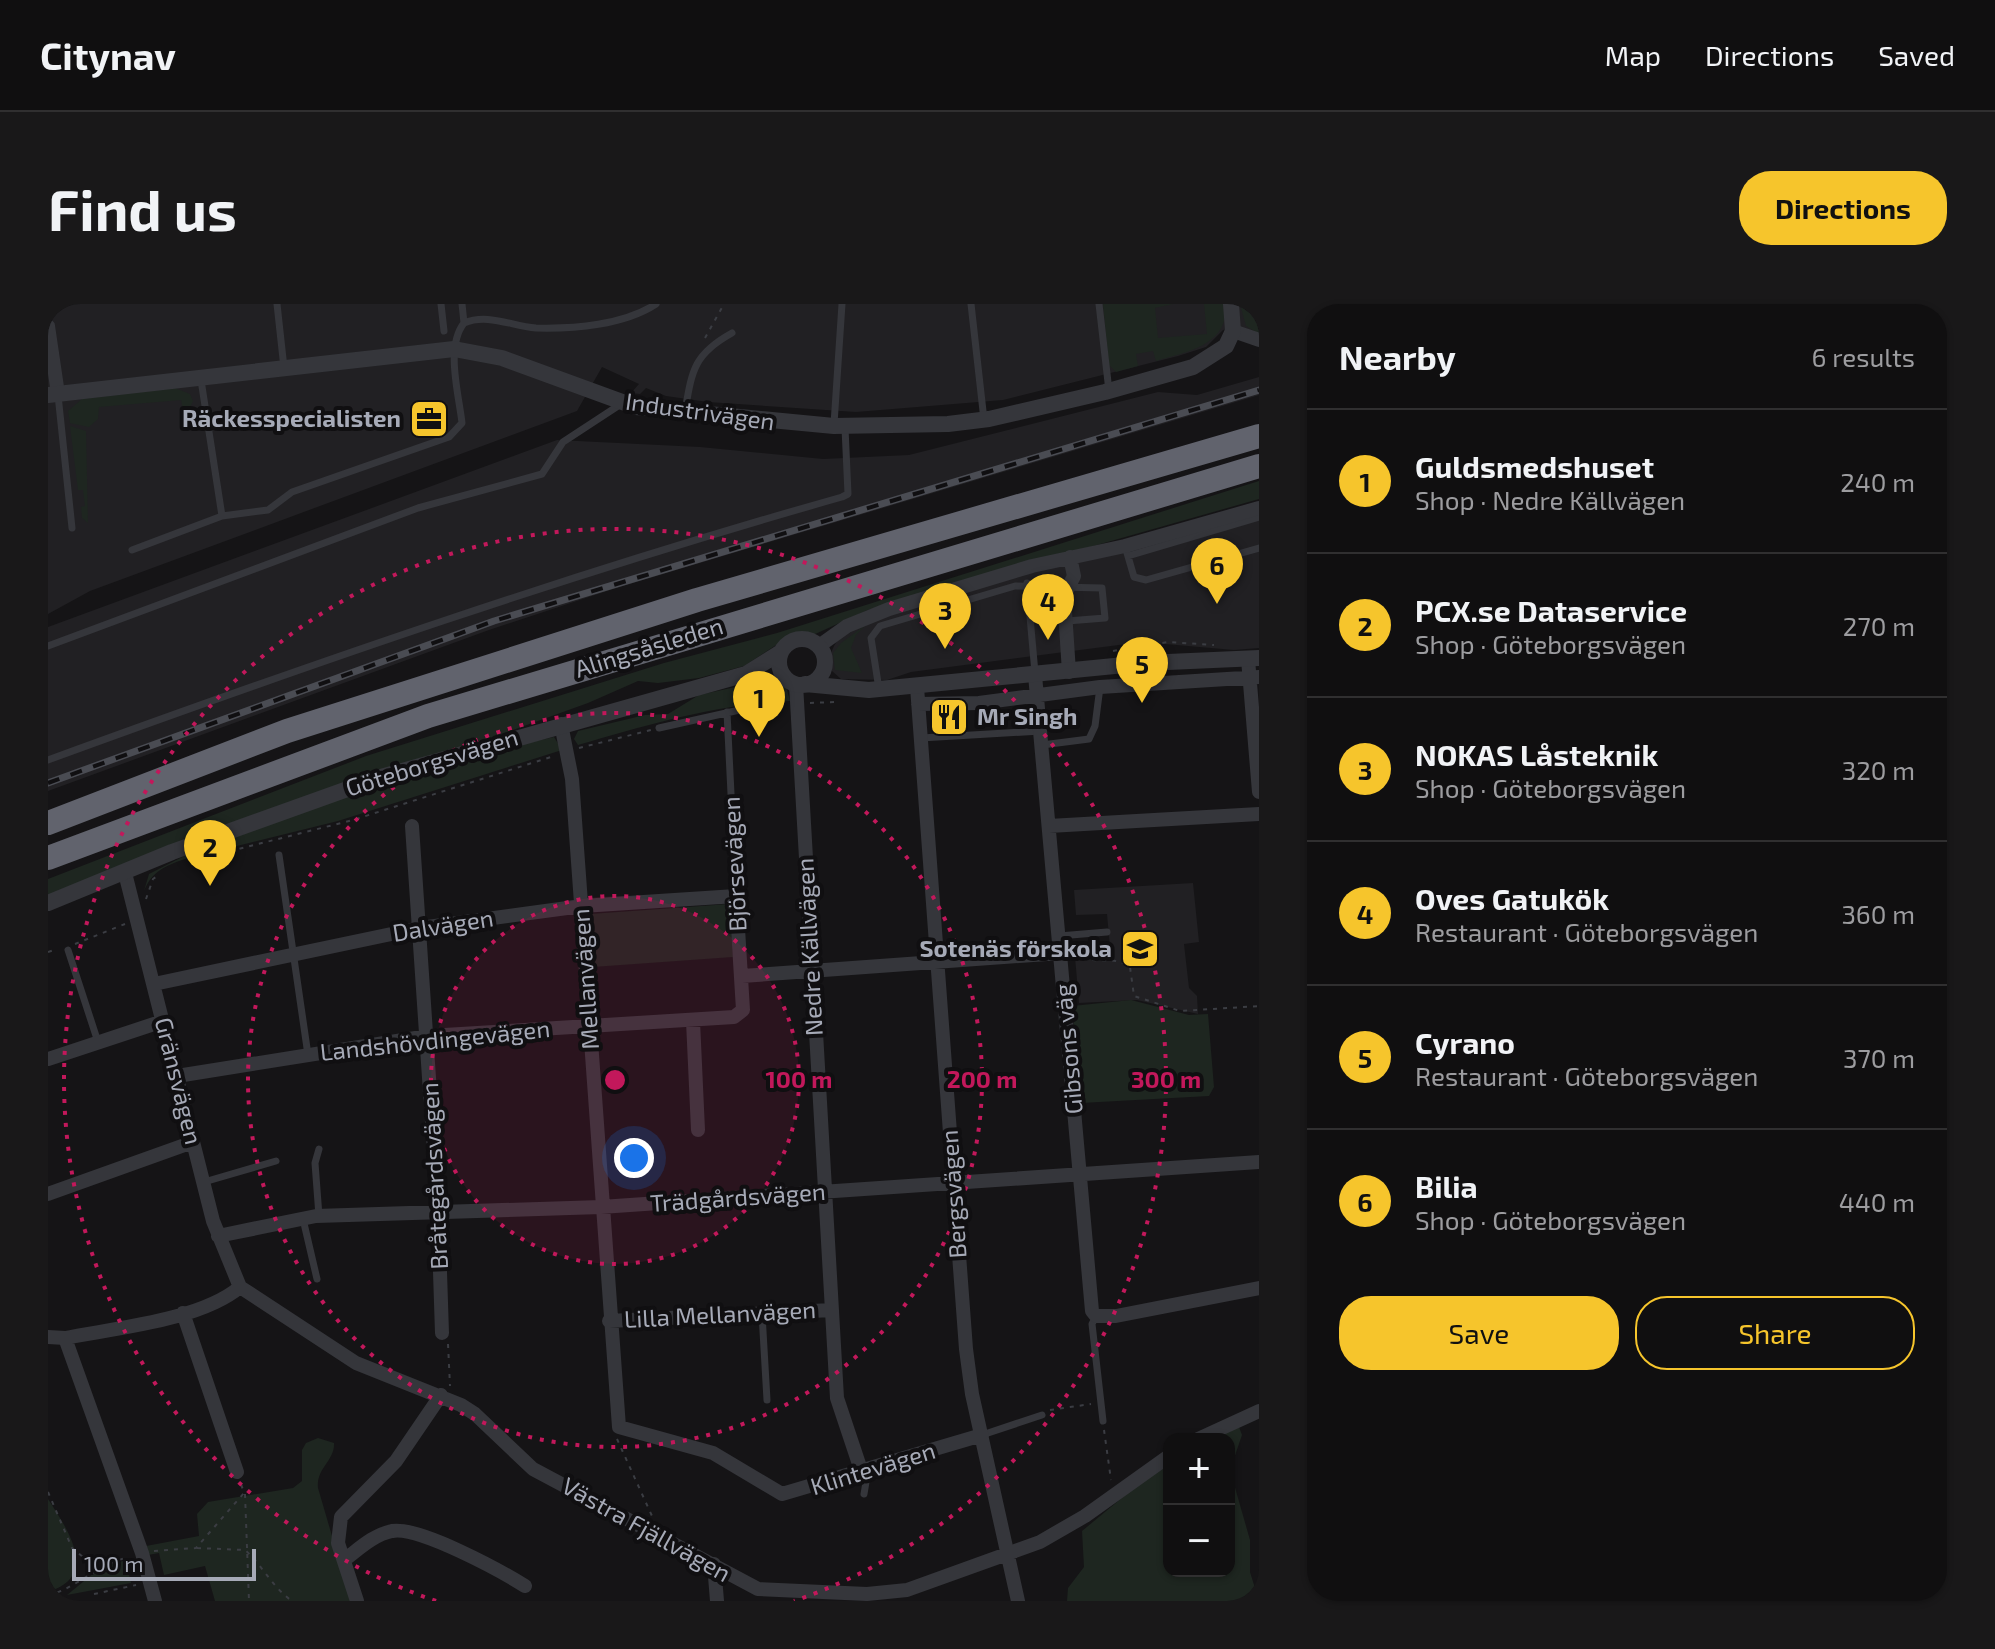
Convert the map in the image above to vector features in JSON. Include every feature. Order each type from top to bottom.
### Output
[{"type":"highway","points":[[48,823],[287,731],[697,600],[1259,436]]},
{"type":"highway","name":"Alingsåsleden","points":[[48,858],[428,716],[1259,466]]},
{"type":"street","points":[[1231,304],[1233,331],[1259,340]]},
{"type":"street","points":[[48,326],[53,395]]},
{"type":"street","name":"Industrivägen","points":[[53,395],[454,349],[502,358],[623,403],[685,414],[840,426],[921,426],[984,420],[1109,391],[1213,357],[1226,346],[1233,331]]},
{"type":"street","points":[[861,690],[835,677],[822,655],[799,639],[781,652],[779,666],[796,682],[817,679],[822,655],[847,626],[889,609],[1070,557],[1126,551],[1259,508]]},
{"type":"street","points":[[1069,672],[1064,596],[1074,572],[1070,557]]},
{"type":"street","name":"Göteborgsvägen","points":[[48,903],[323,796],[561,724],[746,674],[781,652]]},
{"type":"street","points":[[1253,658],[1259,792]]},
{"type":"street","name":"Göteborgsvägen","points":[[918,695],[1035,675],[1145,663],[1253,658]]},
{"type":"street","name":"Göteborgsvägen","points":[[746,674],[979,703],[1100,687],[1254,678]]},
{"type":"street","name":"Gibsons väg","points":[[1035,675],[1059,936],[1068,955],[1090,1303],[1096,1316]]},
{"type":"street","name":"Nedre Källvägen","points":[[796,682],[837,1398],[862,1473]]},
{"type":"street","name":"Bergsvägen","points":[[918,695],[966,1349],[1018,1601]]},
{"type":"street","name":"Mellanvägen","points":[[561,724],[568,751],[582,906],[609,1321],[619,1427]]},
{"type":"street","points":[[1049,826],[1259,814]]},
{"type":"street","name":"Bråtegårdsvägen","points":[[412,826],[428,1036],[442,1333]]},
{"type":"street","name":"Gränsvägen","points":[[125,873],[218,1236],[240,1287]]},
{"type":"street","name":"Dalvägen","points":[[154,984],[420,928],[582,906],[736,896]]},
{"type":"street","name":"Björsevägen","points":[[736,896],[742,976],[741,1015]]},
{"type":"street","points":[[742,976],[1068,955]]},
{"type":"street","name":"Landshövdingevägen","points":[[177,1076],[428,1036],[693,1021],[741,1015]]},
{"type":"street","points":[[48,1059],[163,1021]]},
{"type":"street","points":[[693,1021],[698,1130]]},
{"type":"street","points":[[48,1194],[193,1142]]},
{"type":"street","name":"Trädgårdsvägen","points":[[218,1236],[303,1217],[601,1207],[1259,1162]]},
{"type":"street","points":[[48,1337],[65,1338],[183,1313],[231,1296],[240,1287]]},
{"type":"street","name":"Västra Fjällvägen","points":[[240,1287],[356,1363],[445,1398],[475,1414],[533,1469],[714,1564],[752,1588],[871,1597],[907,1590],[1009,1555],[1069,1527],[1163,1460]]},
{"type":"street","points":[[1096,1316],[1116,1316],[1259,1288]]},
{"type":"street","name":"Lilla Mellanvägen","points":[[609,1321],[832,1310]]},
{"type":"street","points":[[183,1313],[237,1472]]},
{"type":"street","points":[[65,1338],[142,1553],[155,1601]]},
{"type":"street","points":[[357,1601],[337,1534],[341,1517],[403,1453],[445,1398]]},
{"type":"street","points":[[1211,1433],[1259,1411]]},
{"type":"street","name":"Klintevägen","points":[[619,1427],[713,1453],[782,1494],[862,1473],[982,1435]]},
{"type":"street","points":[[344,1560],[372,1539],[400,1530],[478,1560],[525,1586]]},
{"type":"street","points":[[714,1564],[717,1601]]},
{"type":"lane","points":[[277,304],[284,368]]},
{"type":"lane","points":[[441,304],[444,331]]},
{"type":"lane","points":[[132,550],[222,516],[268,510],[292,492],[449,437],[462,423],[454,349],[464,323],[462,304]]},
{"type":"lane","points":[[464,323],[481,318],[535,328],[562,327],[628,318],[656,304]]},
{"type":"lane","points":[[48,760],[270,678],[445,618],[848,494],[840,426],[842,304]]},
{"type":"lane","points":[[971,304],[984,420]]},
{"type":"lane","points":[[1099,304],[1109,391]]},
{"type":"lane","points":[[685,414],[693,372],[705,349],[732,333]]},
{"type":"lane","points":[[201,377],[222,516]]},
{"type":"lane","points":[[53,395],[72,528]]},
{"type":"lane","points":[[48,646],[418,508],[542,474],[563,442],[623,403]]},
{"type":"lane","points":[[1259,517],[1126,551],[1134,577],[1146,580],[1259,548]]},
{"type":"lane","points":[[1027,583],[1035,675]]},
{"type":"lane","points":[[879,689],[871,638],[880,626],[1027,583],[1102,588],[1106,614],[1102,619],[1064,621]]},
{"type":"lane","points":[[921,738],[1042,738],[1083,743],[1089,739],[1095,726],[1100,687]]},
{"type":"lane","points":[[659,728],[753,707]]},
{"type":"lane","name":"Björsevägen","points":[[727,712],[736,896]]},
{"type":"lane","points":[[279,855],[308,1055]]},
{"type":"lane","points":[[1059,936],[1107,932]]},
{"type":"lane","points":[[68,950],[98,1042]]},
{"type":"lane","points":[[319,1149],[315,1163],[319,1216]]},
{"type":"lane","points":[[204,1182],[276,1161]]},
{"type":"lane","points":[[303,1217],[317,1279]]},
{"type":"lane","points":[[762,1314],[767,1400]]},
{"type":"lane","name":"Gibsons väg","points":[[1096,1316],[1092,1324],[1103,1421]]},
{"type":"lane","name":"Klintevägen","points":[[982,1435],[1042,1415]]},
{"type":"lane","name":"Nedre Källvägen","points":[[862,1473],[866,1482],[864,1494]]},
{"type":"path","points":[[705,349],[705,339],[724,304]]},
{"type":"path","points":[[181,864],[353,820],[568,751],[659,728]]},
{"type":"path","points":[[48,952],[144,916],[147,891],[153,879],[163,871]]},
{"type":"path","points":[[1068,955],[1124,962],[1130,967],[1134,996],[1180,1011],[1259,1006]]},
{"type":"path","points":[[442,1333],[448,1345],[445,1398]]},
{"type":"path","points":[[1042,1415],[1050,1409],[1100,1403]]},
{"type":"path","points":[[1103,1421],[1113,1497]]},
{"type":"path","points":[[618,1447],[652,1516]]},
{"type":"path","points":[[237,1472],[244,1493],[249,1601]]},
{"type":"path","points":[[48,1492],[72,1548],[97,1568]]},
{"type":"path","points":[[196,1548],[244,1493]]},
{"type":"path","points":[[48,1596],[75,1586],[97,1568],[142,1553],[196,1548],[245,1550],[258,1561],[270,1581],[292,1601]]},
{"type":"path","points":[[94,1594],[150,1582]]},
{"type":"shaded area","points":[[48,304],[1259,304],[1259,337],[1245,328],[1223,330],[1206,347],[1178,356],[1003,400],[856,412],[708,402],[666,396],[646,388],[640,394],[631,393],[639,384],[602,367],[577,411],[90,591],[48,614]]},
{"type":"shaded area","points":[[1103,304],[1173,304],[1155,308],[1158,338],[1207,334],[1204,304],[1225,304],[1225,318],[1214,338],[1193,350],[1156,361],[1153,351],[1136,354],[1138,366],[1116,372],[1109,365]]},
{"type":"shaded area","points":[[1240,304],[1259,304],[1259,334],[1246,326]]},
{"type":"shaded area","points":[[1259,377],[1259,395],[610,590],[489,630],[48,791],[48,627],[557,440],[700,447],[823,459],[909,455],[1158,392],[1197,395]]},
{"type":"shaded area","points":[[175,388],[190,394],[193,401],[190,407],[183,409],[181,400],[99,407],[98,419],[89,427],[70,423],[68,411],[82,399]]},
{"type":"shaded area","points":[[70,426],[86,431],[88,523],[82,518],[81,507],[85,506],[83,490],[78,490]]},
{"type":"shaded area","points":[[1259,481],[1259,499],[868,610],[813,635],[793,634],[744,666],[699,678],[658,683],[638,681],[588,703],[48,897],[48,879],[366,756],[664,663],[777,633]]},
{"type":"shaded area","points":[[1259,512],[1259,648],[1234,650],[1142,642],[911,672],[887,680],[841,679],[832,671],[828,660],[840,636],[857,624],[1030,569]]},
{"type":"shaded area","points":[[866,625],[856,635],[851,648],[862,673],[835,670],[833,653],[841,643]]},
{"type":"shaded area","points":[[763,681],[786,686],[790,701],[709,711],[578,745],[574,739],[578,731],[645,715],[668,714],[699,695]]},
{"type":"shaded area","points":[[554,737],[562,750],[338,821],[185,859],[155,874],[144,891],[149,874],[198,849],[462,758]]},
{"type":"shaded area","name":"Sotenäs förskola","points":[[1193,883],[1199,942],[1184,944],[1189,988],[1197,996],[1198,1014],[1137,1000],[1079,1003],[1075,957],[1078,950],[1110,947],[1107,914],[1076,915],[1074,890]]},
{"type":"shaded area","points":[[729,904],[733,957],[593,967],[590,914]]},
{"type":"shaded area","points":[[1131,1000],[1189,1015],[1208,1014],[1214,1087],[1209,1096],[1081,1103],[1072,1006]]},
{"type":"shaded area","points":[[1239,1427],[1242,1435],[1235,1455],[1235,1433],[1220,1433]]},
{"type":"shaded area","points":[[318,1438],[334,1443],[332,1455],[320,1475],[318,1488],[351,1601],[215,1601],[205,1566],[164,1575],[159,1553],[148,1555],[146,1546],[199,1536],[197,1514],[208,1502],[293,1488],[302,1481],[302,1450],[306,1443]]},
{"type":"shaded area","points":[[1163,1464],[1163,1577],[1235,1577],[1235,1488],[1250,1540],[1250,1572],[1259,1601],[1067,1601],[1068,1588],[1084,1567],[1082,1531]]},
{"type":"shaded area","points":[[48,1499],[64,1524],[75,1551],[76,1564],[73,1575],[64,1585],[48,1592]]},
{"type":"shaded area","points":[[126,1560],[131,1583],[67,1595],[100,1568]]},
{"type":"railway","points":[[48,783],[494,621],[1259,390]]},
{"type":"place","name":"Räckesspecialisten","points":[[429,419]]},
{"type":"place","name":"Bilia","points":[[1217,604]]},
{"type":"place","name":"Oves Gatukök","points":[[1048,640]]},
{"type":"place","name":"NOKAS Låsteknik","points":[[945,649]]},
{"type":"place","name":"Cyrano","points":[[1142,703]]},
{"type":"place","name":"Mr Singh","points":[[949,717]]},
{"type":"place","name":"Guldsmedshuset","points":[[759,737]]},
{"type":"place","name":"PCX.se Dataservice","points":[[210,886]]},
{"type":"place","name":"Sotenäs förskola","points":[[1140,949]]}]
